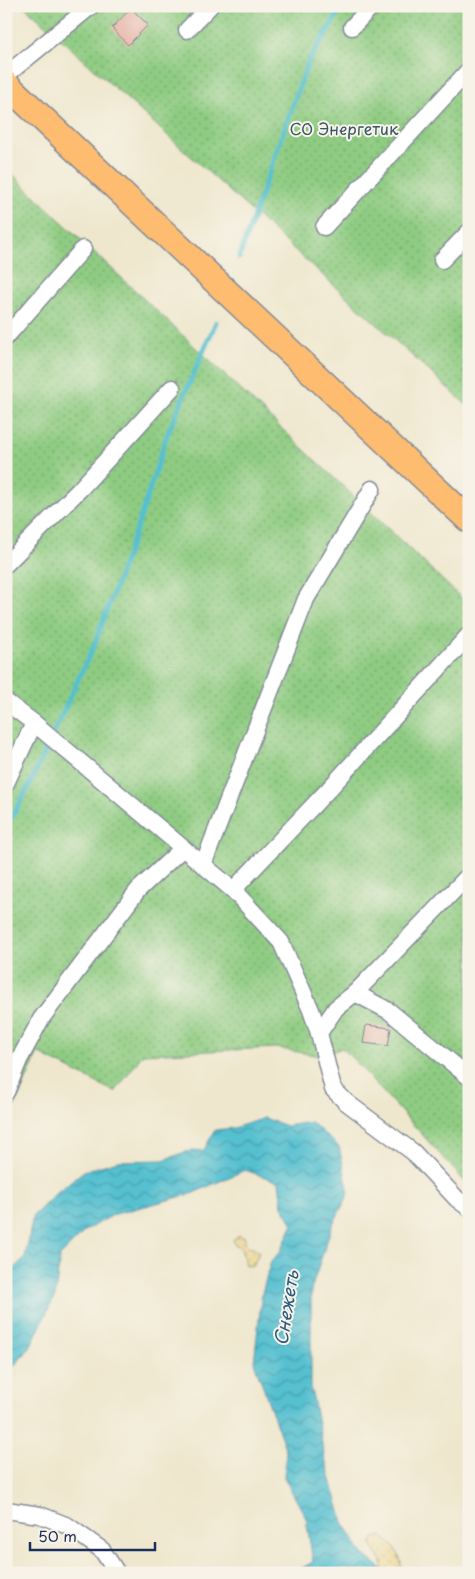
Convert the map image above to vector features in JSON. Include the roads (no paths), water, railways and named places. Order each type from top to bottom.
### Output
[{"type":"main road","points":[[6,84],[469,520]]},
{"type":"street","points":[[6,75],[91,6]]},
{"type":"street","points":[[187,30],[210,6]]},
{"type":"street","points":[[352,27],[372,6]]},
{"type":"street","points":[[324,227],[469,70]]},
{"type":"street","points":[[442,260],[469,232]]},
{"type":"street","points":[[6,337],[83,249]]},
{"type":"street","points":[[6,564],[81,488],[172,388]]},
{"type":"street","points":[[203,865],[306,599],[372,489]]},
{"type":"street","points":[[233,890],[329,789],[469,635]]},
{"type":"street","points":[[6,702],[34,723],[233,890],[281,942],[311,1010],[319,1033],[333,1089],[346,1102],[413,1152],[457,1199],[469,1208]]},
{"type":"street","points":[[6,783],[34,723]]},
{"type":"street","points":[[6,1092],[19,1060],[41,1019],[138,890],[183,848]]},
{"type":"street","points":[[319,1033],[336,1008],[356,994],[469,875]]},
{"type":"street","points":[[356,994],[389,1011],[469,1077]]},
{"type":"street","points":[[6,1510],[40,1515],[68,1526],[102,1550],[117,1573]]},
{"type":"water","name":"Снежеть","points":[[264,1118],[286,1126],[311,1122],[339,1147],[349,1193],[331,1228],[311,1290],[311,1388],[325,1459],[343,1522],[362,1553],[387,1573],[293,1573],[313,1562],[306,1518],[284,1477],[286,1451],[254,1362],[262,1293],[271,1261],[280,1252],[293,1224],[282,1206],[279,1182],[245,1170],[191,1194],[115,1214],[86,1230],[60,1256],[55,1296],[29,1349],[6,1375],[6,1271],[14,1268],[25,1258],[33,1216],[57,1192],[84,1171],[118,1161],[163,1160],[185,1152],[204,1150],[215,1130],[234,1128]]},
{"type":"waterway","points":[[239,258],[308,62],[343,6]]},
{"type":"waterway","points":[[6,828],[31,782],[95,643],[140,519],[167,435],[216,322]]},
{"type":"park label","name":"СО Энергетик","points":[[344,129]]}]
